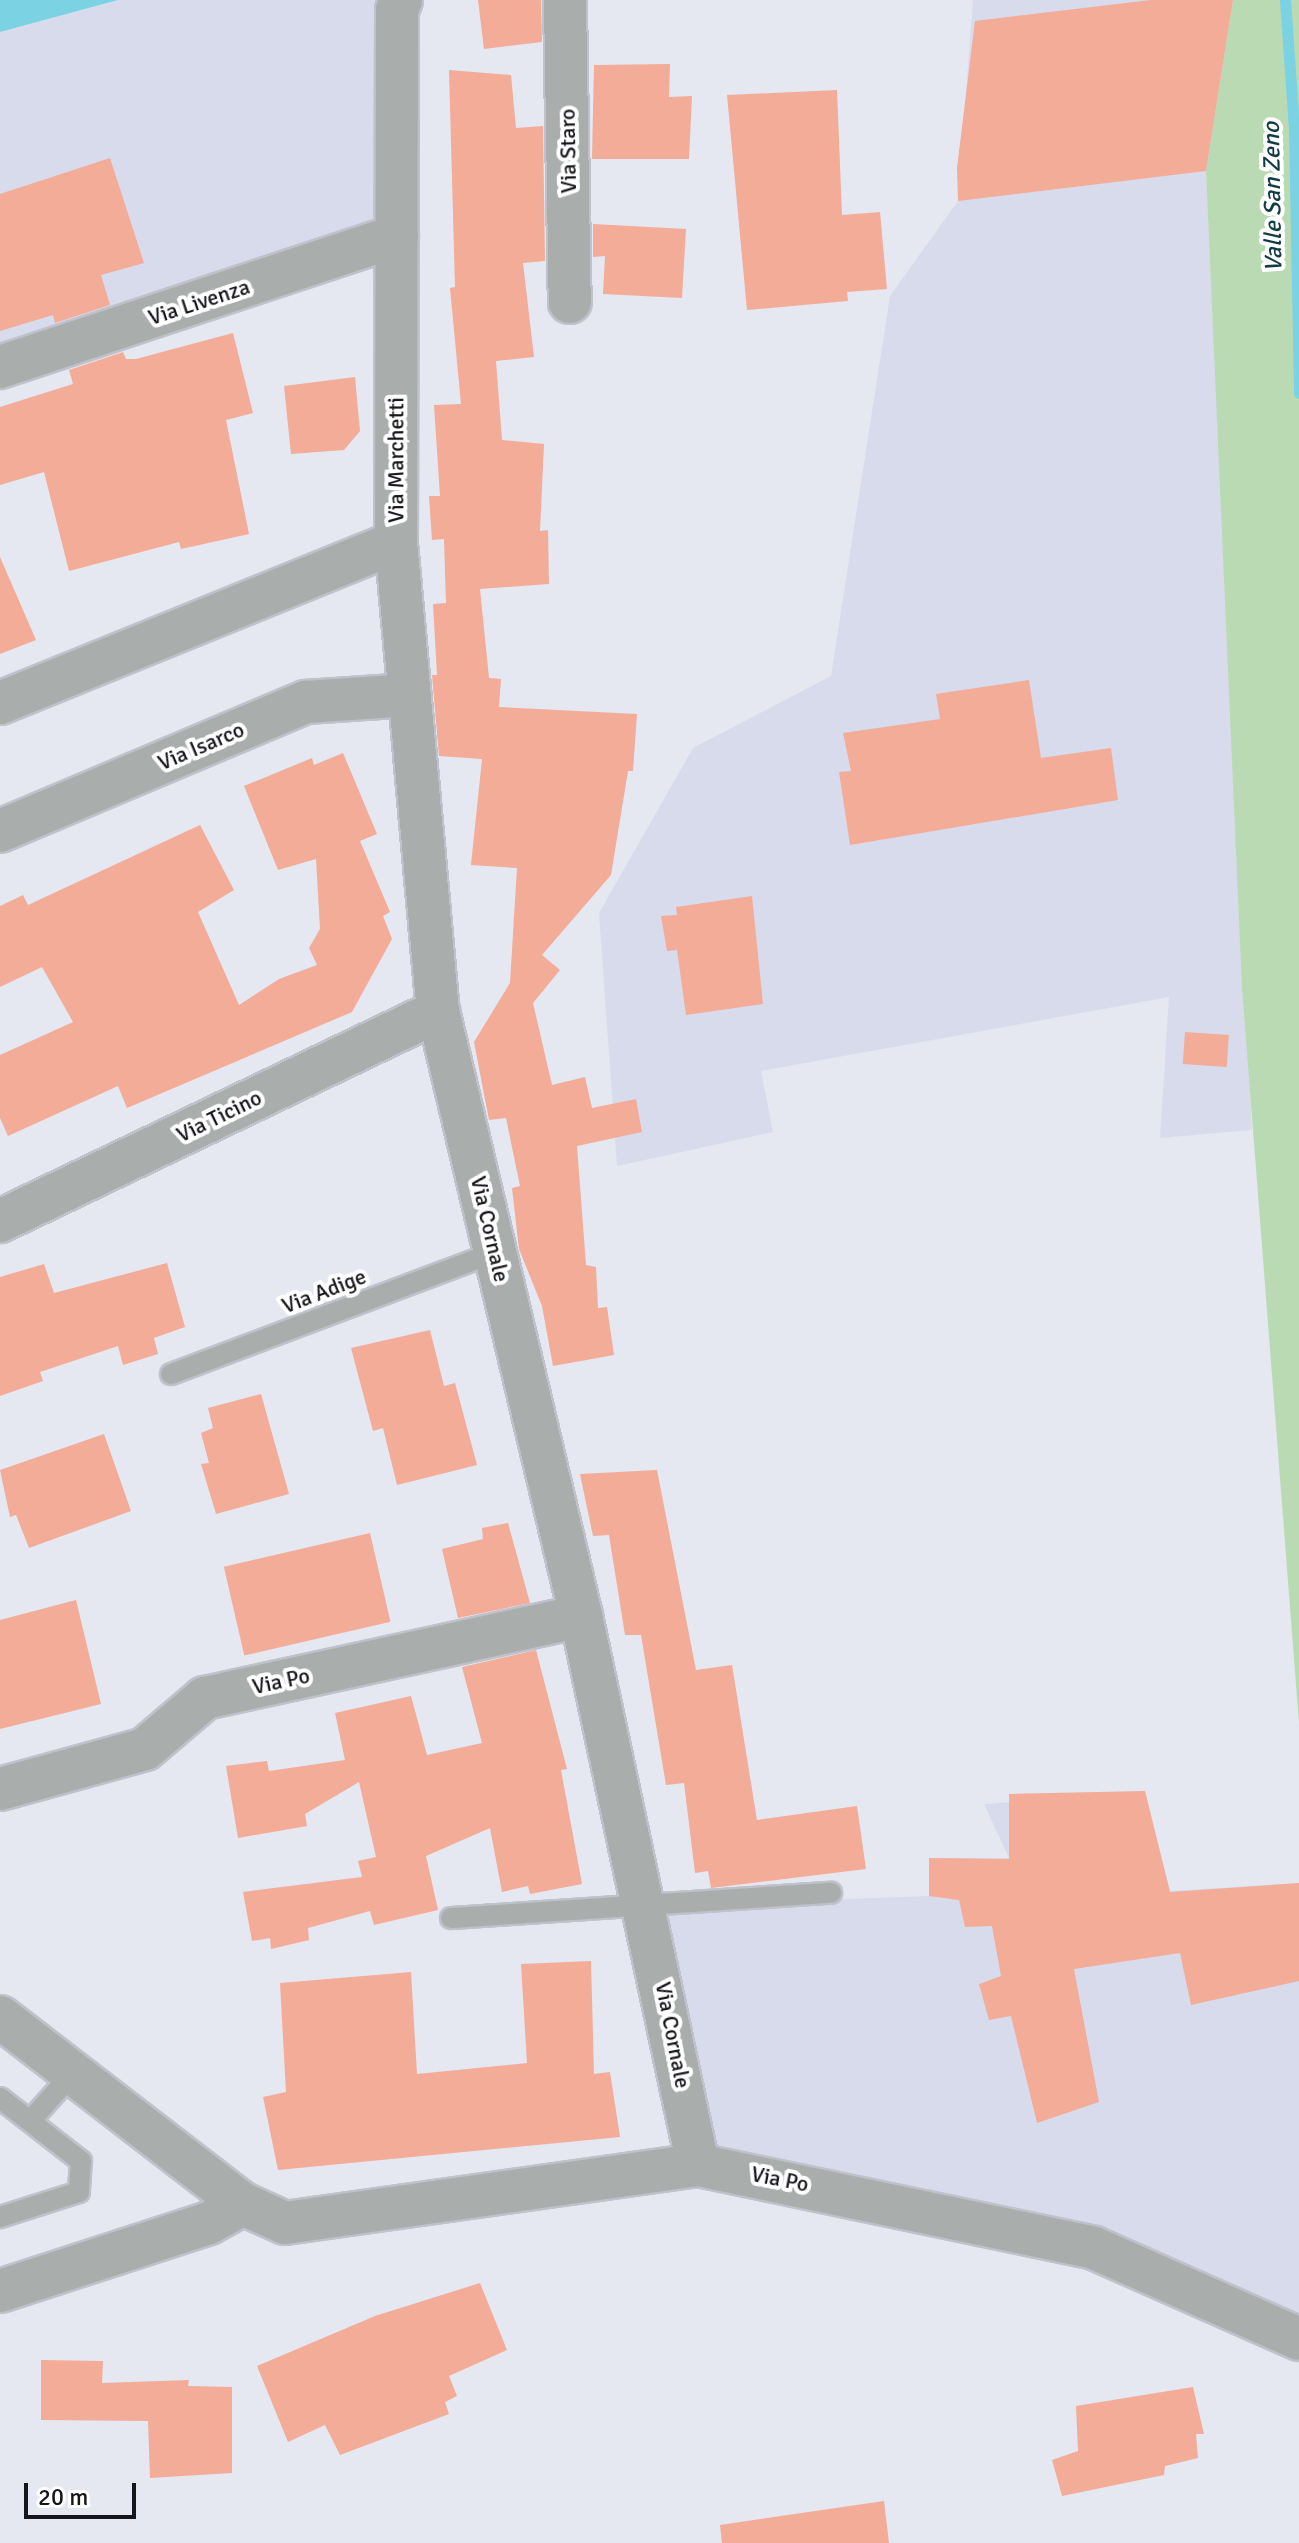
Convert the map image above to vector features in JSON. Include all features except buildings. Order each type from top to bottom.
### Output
[{"type":"street","name":"Via Marchetti","points":[[0,703],[396,542],[397,10],[401,0]]},
{"type":"street","name":"Via Staro","points":[[565,0],[570,302]]},
{"type":"street","name":"Via Livenza","points":[[0,367],[397,236]]},
{"type":"street","name":"Via Cornale","points":[[396,542],[438,1011],[647,1905],[698,2165]]},
{"type":"street","name":"Via Isarco","points":[[0,831],[306,702],[410,695]]},
{"type":"street","name":"Via Ticino","points":[[0,1221],[438,1011]]},
{"type":"street","name":"Via Po","points":[[0,1789],[145,1749],[205,1698],[581,1616]]},
{"type":"street","name":"Via Po","points":[[0,2017],[243,2204],[285,2223],[698,2165],[1094,2248],[1299,2339]]},
{"type":"street","points":[[0,2291],[209,2223],[243,2204]]},
{"type":"lane","name":"Via Adige","points":[[171,1374],[495,1252]]},
{"type":"lane","points":[[451,1918],[831,1893]]},
{"type":"lane","points":[[31,2120],[73,2073]]},
{"type":"lane","points":[[0,2098],[81,2161],[79,2192],[0,2217]]},
{"type":"shaded area","points":[[118,0],[388,0],[389,232],[0,362],[0,32]]},
{"type":"shaded area","points":[[973,0],[1233,0],[1206,171],[1252,1130],[1160,1138],[1169,997],[761,1071],[773,1132],[617,1166],[599,913],[693,748],[831,676],[890,296],[958,201]]},
{"type":"shaded area","points":[[1145,1791],[1170,1891],[1299,1883],[1299,2339],[1094,2248],[698,2165],[647,1906],[929,1896],[929,1858],[1009,1858],[984,1804]]},
{"type":"green space","points":[[1233,0],[1299,0],[1299,1723],[1242,988],[1206,171]]},
{"type":"water","points":[[0,0],[118,0],[0,32]]},
{"type":"waterway","name":"Valle San Zeno","points":[[1285,0],[1294,130],[1299,393]]}]
